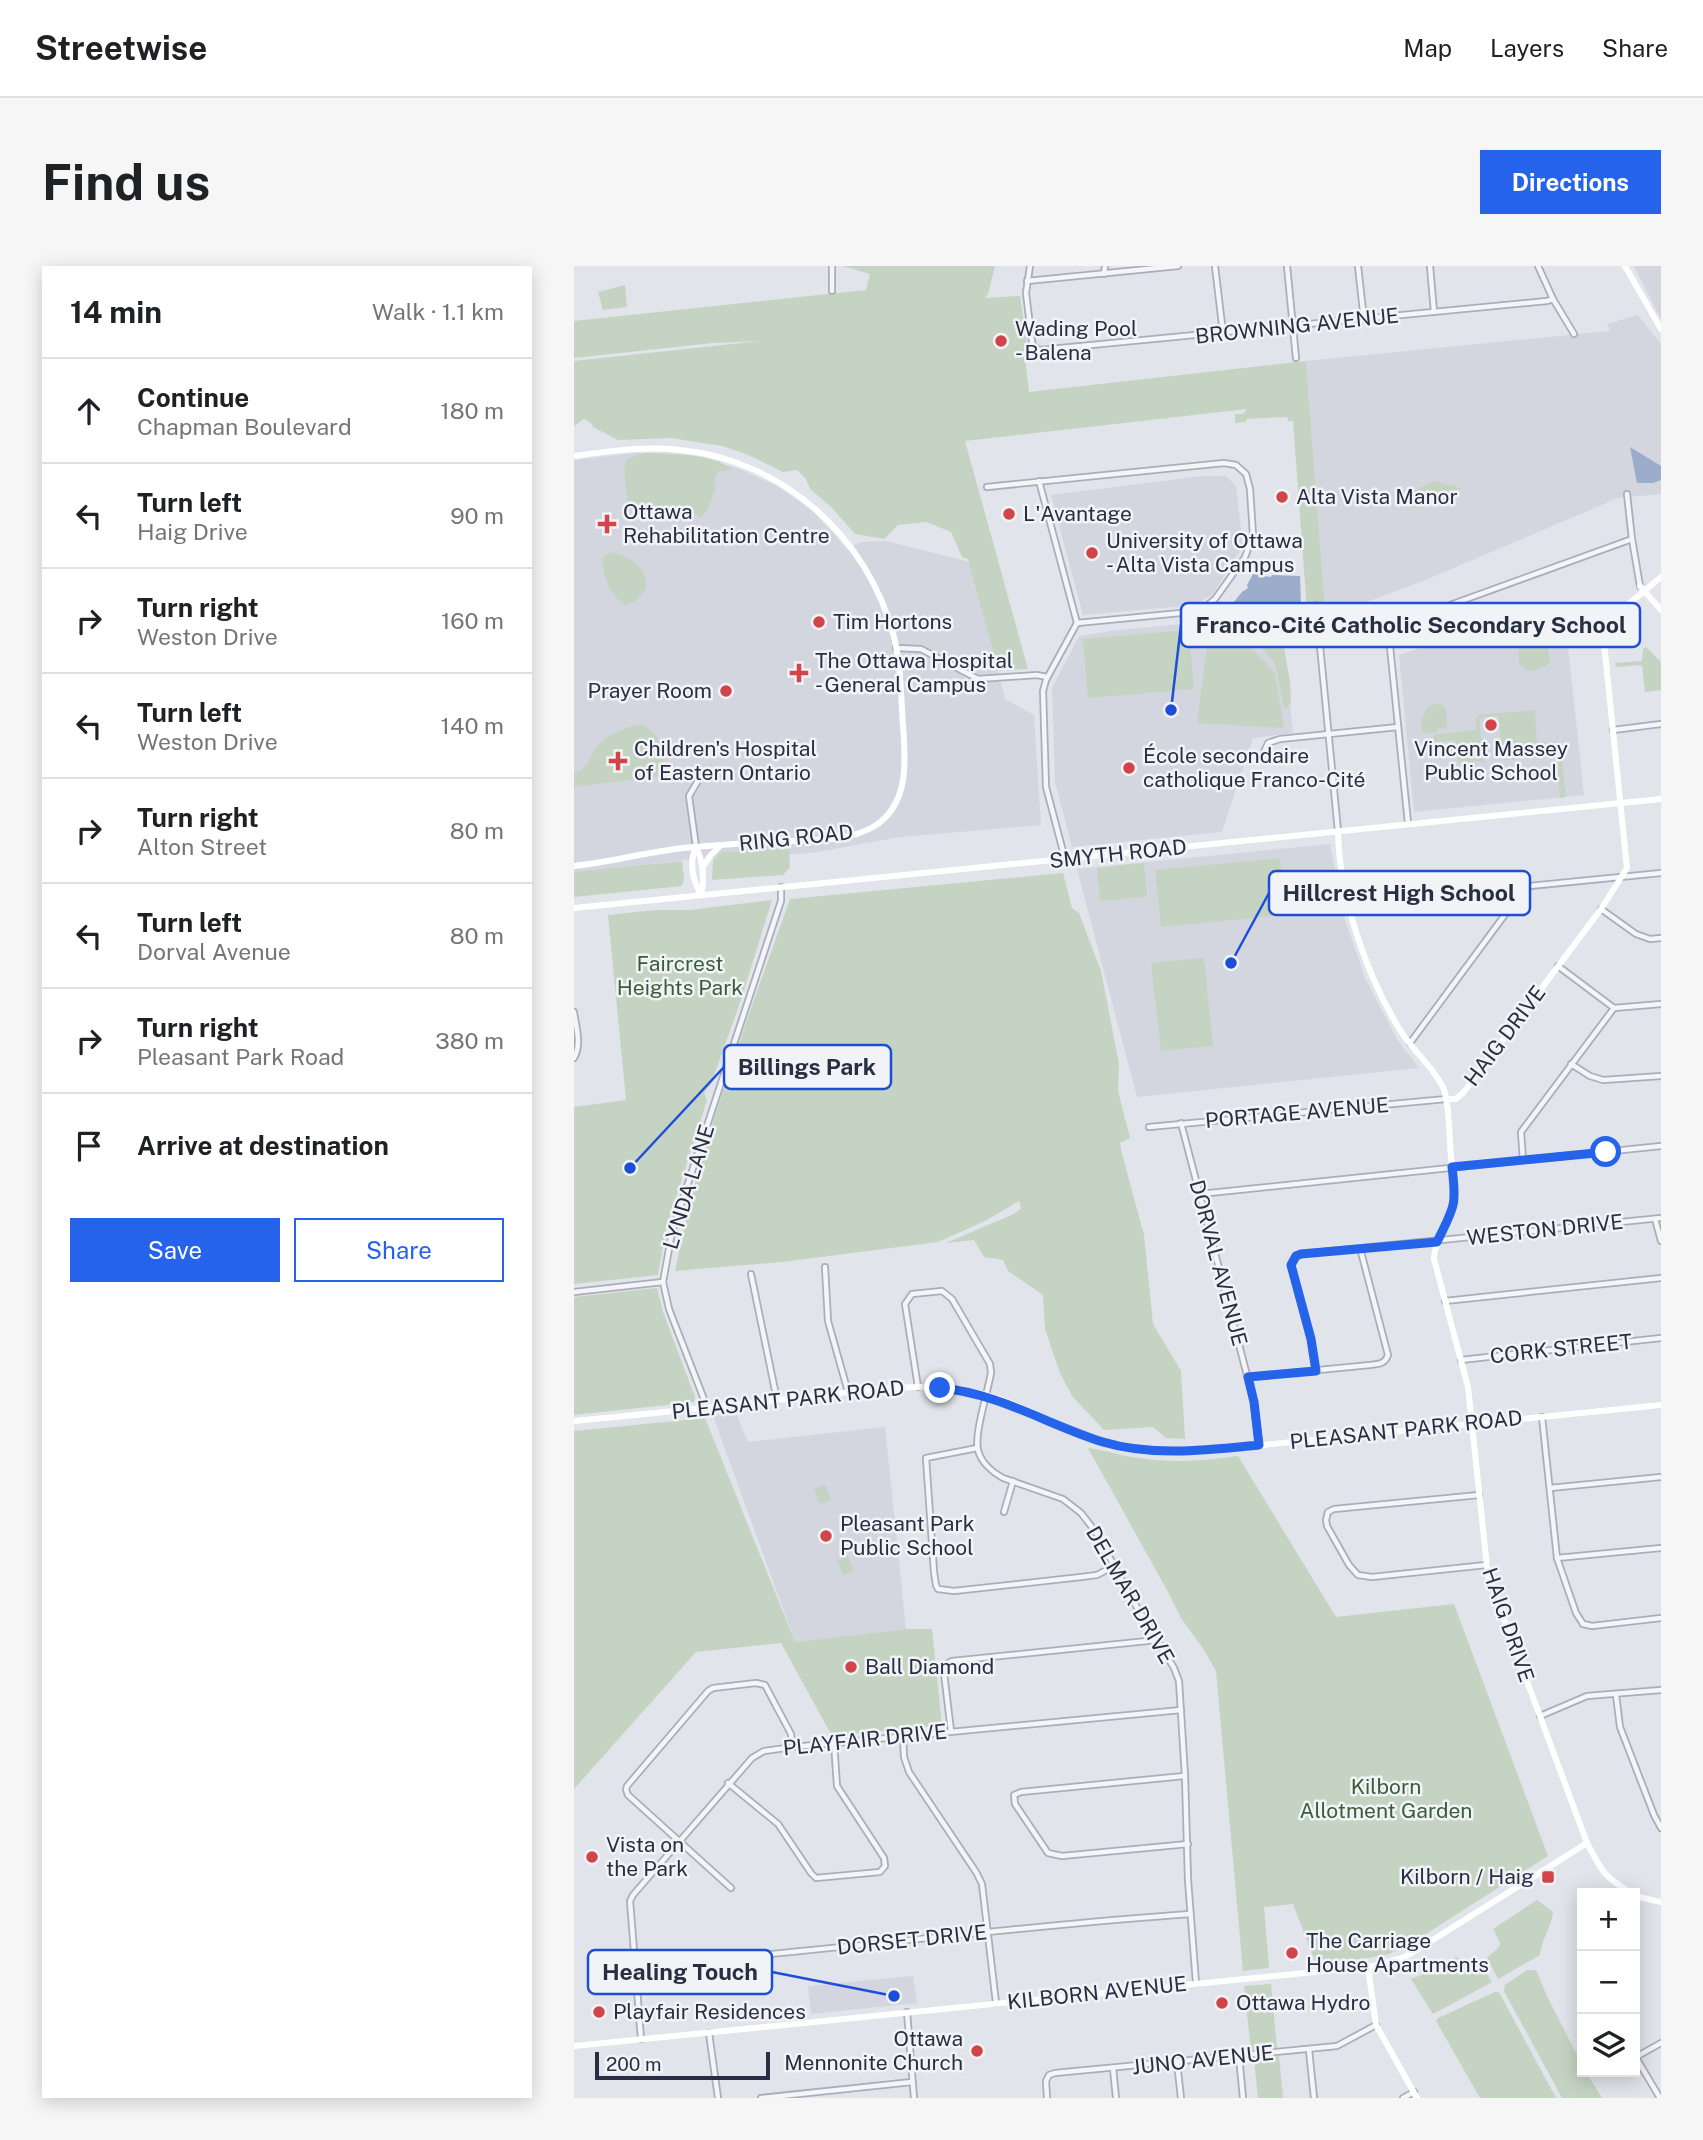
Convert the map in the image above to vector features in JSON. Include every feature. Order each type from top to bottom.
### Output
[{"type":"street","points":[[832,266],[832,291]]},
{"type":"street","points":[[1030,266],[1027,281],[1178,266]]},
{"type":"street","points":[[1104,274],[1105,266]]},
{"type":"street","points":[[1215,266],[1223,333]]},
{"type":"street","points":[[1287,266],[1296,358]]},
{"type":"street","points":[[1358,266],[1364,320]]},
{"type":"street","points":[[1430,266],[1434,312]]},
{"type":"street","points":[[1538,266],[1553,299],[1574,334]]},
{"type":"street","points":[[1625,266],[1661,328]]},
{"type":"street","name":"BROWNING AVENUE","points":[[1027,281],[1032,342],[1034,347],[1040,350],[1364,320],[1553,299]]},
{"type":"street","name":"RING ROAD","points":[[574,456],[630,450],[680,450],[711,455],[740,463],[778,482],[816,509],[855,552],[880,596],[891,626],[896,649],[905,776],[899,796],[886,816],[872,827],[845,837],[696,847],[574,866]]},
{"type":"street","points":[[987,487],[1224,463],[1236,465],[1248,479],[1253,535],[1245,557],[1215,599],[1204,608],[1191,612],[1077,623]]},
{"type":"street","points":[[1039,481],[1077,623],[1047,677],[1042,698],[1046,787],[1065,859]]},
{"type":"street","points":[[1627,495],[1642,589],[1661,610]]},
{"type":"street","points":[[1408,823],[1390,631],[1392,626],[1632,539]]},
{"type":"street","name":"HAIG DRIVE","points":[[1622,1888],[1603,1872],[1587,1843],[1488,1579],[1468,1387],[1434,1259],[1435,1247],[1450,1218],[1455,1196],[1446,1099],[1459,1097],[1601,909],[1627,868],[1604,633],[1607,622],[1642,589],[1661,577]]},
{"type":"street","points":[[1316,605],[1339,854],[1349,904],[1363,950],[1383,1000],[1409,1043],[1443,1087],[1446,1099]]},
{"type":"street","points":[[896,649],[921,649],[978,679],[1037,675],[1047,677]]},
{"type":"street","points":[[1613,730],[1661,724]]},
{"type":"street","points":[[1264,752],[1268,743],[1274,740],[1398,727]]},
{"type":"street","points":[[699,779],[689,796],[696,847],[701,856],[704,882],[701,894]]},
{"type":"street","name":"SMYTH ROAD","points":[[574,908],[1661,799]]},
{"type":"street","points":[[702,869],[720,845]]},
{"type":"street","points":[[696,847],[692,856],[694,883],[701,894]]},
{"type":"street","points":[[1349,904],[1661,873]]},
{"type":"street","name":"LYNDA LANE","points":[[707,1407],[669,1309],[663,1282],[672,1232],[781,901],[781,887]]},
{"type":"street","points":[[1409,1043],[1523,887]]},
{"type":"street","points":[[1601,909],[1636,934],[1650,939],[1661,938]]},
{"type":"street","points":[[1558,966],[1614,1008],[1661,1004]]},
{"type":"street","points":[[1523,1160],[1521,1132],[1614,1008]]},
{"type":"street","points":[[574,1012],[578,1052],[574,1058]]},
{"type":"street","points":[[1571,1064],[1590,1076],[1604,1080],[1661,1076]]},
{"type":"street","name":"PORTAGE AVENUE","points":[[1149,1127],[1446,1099]]},
{"type":"street","name":"DORVAL AVENUE","points":[[1181,1124],[1248,1377],[1259,1445]]},
{"type":"street","points":[[1200,1194],[1661,1146]]},
{"type":"street","points":[[1658,1218],[1661,1241]]},
{"type":"street","name":"WESTON DRIVE","points":[[1316,1371],[1311,1339],[1291,1265],[1292,1260],[1301,1254],[1658,1218]]},
{"type":"street","points":[[1248,1377],[1383,1363],[1388,1355],[1360,1248]]},
{"type":"street","points":[[825,1267],[828,1321],[848,1393]]},
{"type":"street","points":[[751,1274],[777,1400]]},
{"type":"street","points":[[1446,1301],[1661,1278]]},
{"type":"street","points":[[574,1292],[663,1282]]},
{"type":"street","points":[[918,1387],[905,1304],[912,1294],[942,1291],[952,1300],[990,1364],[991,1373],[977,1448],[926,1458],[934,1572],[938,1589],[954,1591],[1097,1575],[1114,1566]]},
{"type":"street","name":"CORK STREET","points":[[1461,1360],[1661,1338]]},
{"type":"street","name":"PLEASANT PARK ROAD","points":[[574,1421],[918,1387],[961,1390],[987,1397],[1106,1443],[1157,1451],[1259,1445],[1661,1405]]},
{"type":"street","points":[[1542,1417],[1558,1558],[1576,1613],[1583,1624],[1592,1626],[1661,1618]]},
{"type":"street","name":"DELMAR DRIVE","points":[[977,1448],[983,1461],[995,1473],[1063,1499],[1081,1513],[1095,1531],[1179,1681],[1190,1914],[1196,1983]]},
{"type":"street","points":[[1550,1488],[1661,1477]]},
{"type":"street","points":[[1004,1512],[1013,1481]]},
{"type":"street","points":[[1479,1495],[1339,1508],[1328,1512],[1325,1520],[1357,1575],[1372,1577],[1486,1565]]},
{"type":"street","points":[[1558,1558],[1661,1548]]},
{"type":"street","points":[[951,1731],[944,1673],[948,1663],[1157,1640]]},
{"type":"street","points":[[731,1888],[649,1815],[626,1790],[627,1786],[713,1688],[756,1683],[765,1685],[791,1734],[793,1747]]},
{"type":"street","points":[[1540,1716],[1587,1696],[1661,1690]]},
{"type":"street","points":[[1616,1695],[1620,1727],[1661,1828]]},
{"type":"street","name":"PLAYFAIR DRIVE","points":[[641,2039],[630,1901],[632,1895],[728,1783],[758,1754],[834,1742],[1181,1710]]},
{"type":"street","points":[[903,1735],[904,1757],[909,1772],[982,1884],[996,2003]]},
{"type":"street","points":[[728,1783],[778,1824],[816,1878],[880,1872],[885,1866],[884,1858],[837,1786],[834,1742]]},
{"type":"street","points":[[1185,1776],[1021,1792],[1014,1795],[1014,1804],[1052,1855],[1188,1844]]},
{"type":"street","name":"KILBORN AVENUE","points":[[574,2046],[1367,1967],[1391,1962],[1412,1953],[1587,1843]]},
{"type":"street","points":[[1640,1897],[1661,1902]]},
{"type":"street","name":"DORSET DRIVE","points":[[635,1966],[1087,1921],[1190,1914]]},
{"type":"street","points":[[1367,1967],[1376,2025],[1415,2095],[1403,2098]]},
{"type":"street","points":[[907,2012],[914,2098]]},
{"type":"street","name":"JUNO AVENUE","points":[[1047,2098],[1046,2081],[1049,2075],[1337,2046],[1376,2025]]},
{"type":"street","points":[[709,2033],[717,2095]]},
{"type":"street","points":[[1640,2054],[1661,2043]]},
{"type":"street","points":[[1309,2050],[1314,2098]]},
{"type":"street","points":[[1239,2056],[1243,2098]]},
{"type":"street","points":[[1177,2062],[1181,2098]]},
{"type":"street","points":[[1640,2066],[1657,2097]]},
{"type":"street","points":[[1114,2068],[1116,2098]]},
{"type":"street","points":[[761,2098],[912,2082]]},
{"type":"shaded area","points":[[1634,266],[1661,266],[1661,319],[1660,317]]},
{"type":"shaded area","points":[[1638,315],[1661,344],[1661,494],[1618,498],[1423,581],[1353,607],[1325,609],[1306,361],[1610,331],[1607,324]]},
{"type":"shaded area","name":"The Ottawa Hospital - General Campus","points":[[635,453],[692,455],[737,468],[777,486],[813,511],[847,549],[861,542],[886,541],[970,562],[1005,699],[1034,715],[1041,825],[900,837],[811,853],[683,860],[574,873],[574,460]]},
{"type":"shaded area","points":[[1202,476],[1226,476],[1236,486],[1243,546],[1212,595],[1194,605],[1083,615],[1051,495]]},
{"type":"shaded area","points":[[1281,614],[1293,733],[1253,738],[1222,832],[1072,847],[1055,782],[1052,688],[1079,636]]},
{"type":"shaded area","name":"Vincent Massey Public School","points":[[1520,615],[1565,619],[1584,795],[1414,812],[1399,655]]},
{"type":"shaded area","points":[[1330,844],[1344,917],[1366,980],[1397,1039],[1419,1068],[1137,1097],[1077,869]]},
{"type":"shaded area","name":"Pleasant Park Public School","points":[[736,1413],[748,1442],[885,1427],[906,1629],[795,1642],[713,1416]]},
{"type":"shaded area","points":[[913,1976],[917,2003],[811,2014],[808,1986]]},
{"type":"green space","points":[[843,266],[995,266],[985,298],[1020,296],[1027,343],[1024,349],[1029,392],[1306,361],[1325,609],[1307,611],[1293,421],[1288,421],[1287,417],[1247,419],[1246,422],[1235,423],[1235,414],[1243,414],[1247,409],[965,441],[1028,669],[998,671],[968,559],[962,557],[951,532],[926,522],[898,525],[884,539],[855,534],[832,508],[810,489],[806,479],[797,470],[783,472],[722,446],[671,438],[618,440],[584,419],[574,426],[574,361],[760,341],[713,343],[574,358],[574,321],[866,290],[870,274]]},
{"type":"green space","points":[[625,285],[627,307],[603,310],[598,292]]},
{"type":"green space","points":[[644,453],[704,458],[732,470],[718,471],[714,482],[716,487],[707,511],[700,517],[683,506],[669,510],[649,503],[630,507],[624,467],[627,459]]},
{"type":"green space","points":[[1434,481],[1461,489],[1457,494],[1411,509],[1406,502],[1408,494]]},
{"type":"green space","points":[[611,552],[624,556],[641,568],[646,581],[646,588],[637,600],[626,605],[615,596],[605,577],[603,556]]},
{"type":"green space","points":[[1270,610],[1279,614],[1284,623],[1276,640],[1284,649],[1290,681],[1291,702],[1287,708],[1284,708],[1275,663],[1259,645],[1223,627],[1212,634],[1229,637],[1252,649],[1275,673],[1284,728],[1197,723],[1208,639],[1201,637],[1198,630],[1224,615],[1259,614]]},
{"type":"green space","points":[[1189,630],[1194,689],[1088,698],[1083,639]]},
{"type":"green space","points":[[1542,639],[1547,642],[1550,663],[1528,671],[1518,658],[1521,641]]},
{"type":"green space","points":[[1646,647],[1661,662],[1661,690],[1645,692],[1642,665],[1616,667],[1615,663],[1642,661],[1643,649]]},
{"type":"green space","points":[[1443,705],[1446,710],[1447,728],[1423,733],[1421,722],[1427,707]]},
{"type":"green space","points":[[1535,710],[1537,743],[1560,742],[1566,797],[1560,798],[1556,757],[1503,760],[1498,716],[1479,718],[1484,763],[1458,763],[1455,740],[1434,744],[1433,735],[1476,730],[1478,715]]},
{"type":"green space","points":[[642,724],[653,733],[668,753],[663,762],[668,775],[574,787],[574,773],[586,765],[605,739]]},
{"type":"green space","points":[[789,849],[790,867],[783,875],[712,880],[713,860],[723,852]]},
{"type":"green space","points":[[1280,858],[1285,915],[1161,927],[1155,870]]},
{"type":"green space","points":[[682,861],[682,886],[574,897],[574,872]]},
{"type":"green space","points":[[1144,863],[1147,897],[1100,901],[1097,868]]},
{"type":"green space","points":[[1063,873],[1072,908],[1079,913],[1101,971],[1119,1064],[1118,1091],[1130,1138],[1120,1143],[1121,1150],[1144,1235],[1153,1324],[1181,1371],[1185,1439],[1166,1438],[1153,1427],[1104,1430],[1072,1396],[1060,1373],[1045,1329],[1043,1295],[1008,1271],[1003,1260],[984,1257],[974,1240],[946,1243],[1014,1214],[1021,1208],[1019,1201],[985,1221],[938,1242],[782,1262],[675,1271],[697,1176],[711,1130],[790,899]]},
{"type":"green space","name":"Faircrest Heights Park","points":[[772,900],[742,997],[711,1084],[704,1093],[707,1100],[666,1229],[658,1275],[574,1284],[574,1107],[626,1100],[608,915],[689,910]]},
{"type":"green space","points":[[1204,958],[1213,1046],[1161,1051],[1151,963]]},
{"type":"green space","points":[[657,1288],[663,1312],[695,1397],[694,1402],[574,1415],[574,1297]]},
{"type":"green space","points":[[705,1418],[795,1642],[906,1629],[932,1629],[942,1725],[832,1736],[781,1643],[696,1652],[574,1789],[574,1431]]},
{"type":"green space","name":"Kilborn Allotment Garden","points":[[1088,1448],[1163,1461],[1238,1456],[1336,1617],[1454,1604],[1548,1856],[1415,1941],[1389,1954],[1362,1959],[1316,1964],[1293,1904],[1264,1907],[1269,1968],[1243,1971],[1216,1671],[1181,1618]]},
{"type":"green space","points":[[825,1485],[831,1500],[820,1504],[814,1489]]},
{"type":"green space","points":[[848,1555],[854,1571],[843,1576],[837,1561]]},
{"type":"green space","points":[[1537,1900],[1553,1912],[1540,1955],[1498,1979],[1487,1958],[1500,1943],[1493,1929]]},
{"type":"green space","points":[[1456,1957],[1480,1962],[1492,1982],[1433,2014],[1411,1979]]},
{"type":"green space","points":[[1527,1970],[1537,1972],[1577,2055],[1577,2077],[1589,2077],[1602,2098],[1562,2098],[1504,1991],[1505,1985]]},
{"type":"green space","points":[[1271,1984],[1277,2048],[1251,2050],[1244,1986]]},
{"type":"green space","points":[[1495,1992],[1500,1994],[1556,2098],[1480,2098],[1436,2021]]},
{"type":"green space","points":[[1279,2056],[1283,2098],[1258,2098],[1254,2059]]},
{"type":"water","points":[[1630,447],[1661,466],[1661,480],[1637,483]]},
{"type":"water","points":[[1265,572],[1264,576],[1271,577],[1300,576],[1301,605],[1279,605],[1232,612],[1229,608],[1248,588],[1253,574]]},
{"type":"place","name":"Wading Pool - Balena","points":[[1001,341]]},
{"type":"place","name":"Alta Vista Manor","points":[[1282,497]]},
{"type":"place","name":"L'Avantage","points":[[1009,514]]},
{"type":"place","name":"Ottawa Rehabilitation Centre","points":[[607,524]]},
{"type":"place","name":"University of Ottawa - Alta Vista Campus","points":[[1092,553]]},
{"type":"place","name":"Tim Hortons","points":[[819,622]]},
{"type":"place","name":"The Ottawa Hospital - General Campus","points":[[799,673]]},
{"type":"place","name":"Prayer Room","points":[[726,691]]},
{"type":"place","name":"Franco-Cité Catholic Secondary School","points":[[1171,710]]},
{"type":"place","name":"Vincent Massey Public School","points":[[1491,725]]},
{"type":"place","name":"Children's Hospital of Eastern Ontario","points":[[618,761]]},
{"type":"place","name":"École secondaire catholique Franco-Cité","points":[[1129,768]]},
{"type":"place","name":"Hillcrest High School","points":[[1231,963]]},
{"type":"place","name":"Billings Park","points":[[630,1168]]},
{"type":"place","name":"Pleasant Park Public School","points":[[826,1536]]},
{"type":"place","name":"Ball Diamond","points":[[851,1667]]},
{"type":"place","name":"Vista on the Park","points":[[592,1857]]},
{"type":"place","name":"Kilborn / Haig","points":[[1548,1877]]},
{"type":"place","name":"The Carriage House Apartments","points":[[1292,1953]]},
{"type":"place","name":"Healing Touch","points":[[894,1996]]},
{"type":"place","name":"Ottawa Hydro","points":[[1222,2003]]},
{"type":"place","name":"Playfair Residences","points":[[599,2012]]},
{"type":"place","name":"Ottawa Mennonite Church","points":[[977,2051]]},
{"type":"route","points":[[940,1388],[996,1399],[1106,1443],[1157,1451],[1259,1445],[1248,1377],[1316,1371],[1311,1339],[1291,1265],[1296,1256],[1437,1242],[1454,1205],[1452,1167],[1606,1152]]}]
